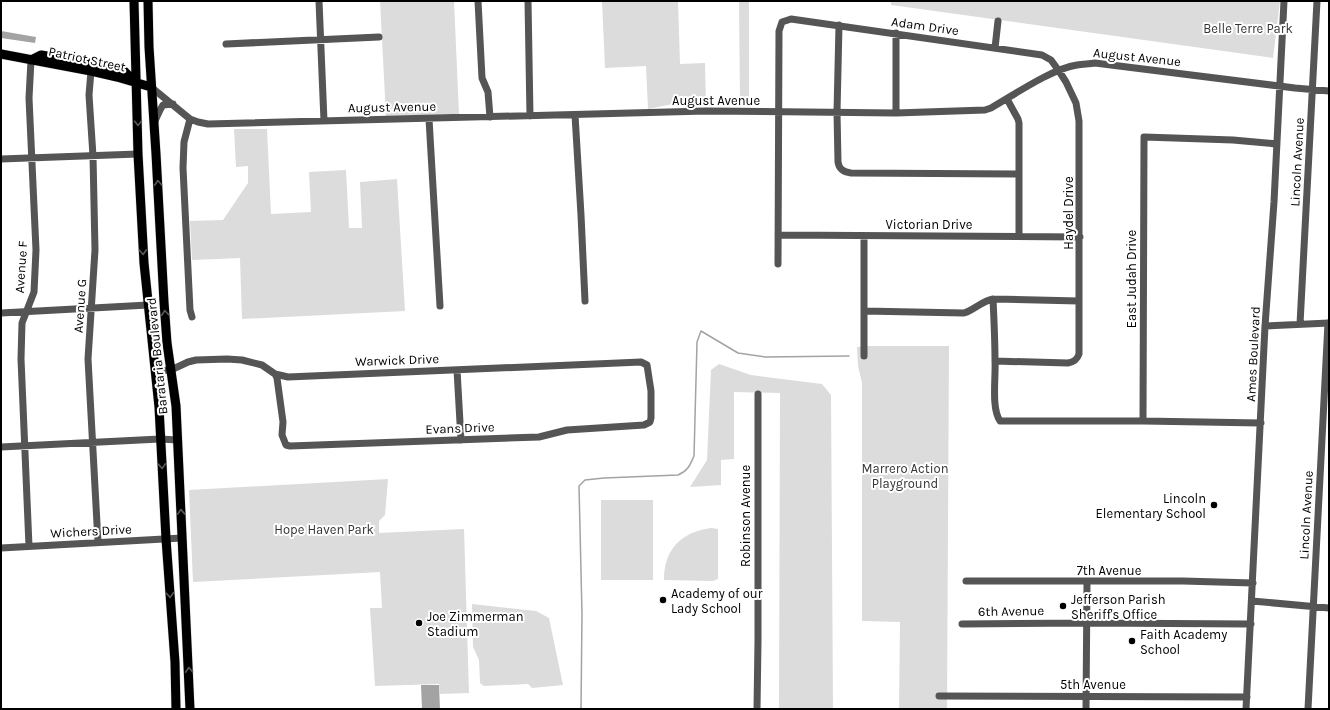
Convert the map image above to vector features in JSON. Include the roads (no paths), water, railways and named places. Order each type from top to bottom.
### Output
[{"type":"main road","name":"Barataria Boulevard","points":[[134,1],[138,154],[144,263],[160,439],[175,662],[176,709]]},
{"type":"main road","name":"Barataria Boulevard","points":[[148,1],[164,302],[176,406],[190,709]]},
{"type":"main road","points":[[114,68],[125,66],[136,53]]},
{"type":"main road","name":"Patriot Street","points":[[1,54],[91,71],[152,87]]},
{"type":"main road","name":"Patriot Street","points":[[31,60],[41,55],[123,70],[137,84]]},
{"type":"street","points":[[319,1],[324,121]]},
{"type":"street","points":[[478,1],[482,78],[488,92],[490,117]]},
{"type":"street","points":[[528,1],[530,116]]},
{"type":"street","name":"Ames Boulevard","points":[[1246,709],[1265,326],[1274,208],[1284,1]]},
{"type":"street","name":"Lincoln Avenue","points":[[1300,324],[1317,1]]},
{"type":"street","name":"Adam Drive","points":[[779,112],[779,31],[782,22],[791,19],[1042,55],[1051,60],[1059,71]]},
{"type":"street","points":[[995,48],[998,21]]},
{"type":"street","points":[[839,25],[837,112],[838,162],[841,170],[851,173],[1019,174]]},
{"type":"street","points":[[896,33],[896,113]]},
{"type":"street","points":[[226,44],[379,37]]},
{"type":"street","name":"Avenue F","points":[[29,546],[21,359],[22,324],[34,292],[36,250],[29,98],[31,60]]},
{"type":"street","name":"August Avenue","points":[[152,87],[190,119],[208,124],[706,111],[896,113],[985,110],[1048,75],[1076,65],[1095,63],[1313,90],[1329,90]]},
{"type":"street","name":"Avenue G","points":[[91,71],[89,95],[93,156],[95,250],[88,359],[98,542]]},
{"type":"street","name":"Haydel Drive","points":[[996,361],[1068,363],[1074,362],[1078,358],[1080,348],[1080,122],[1076,103],[1059,71]]},
{"type":"street","points":[[1007,99],[1019,123],[1019,236]]},
{"type":"street","points":[[154,123],[163,105],[173,104]]},
{"type":"street","points":[[778,264],[779,112]]},
{"type":"street","points":[[575,115],[585,301]]},
{"type":"street","points":[[190,119],[184,142],[183,168],[190,310],[192,317]]},
{"type":"street","points":[[429,119],[440,306]]},
{"type":"street","name":"East Judah Drive","points":[[1143,421],[1144,137],[1234,140],[1277,144]]},
{"type":"street","points":[[1,159],[138,154]]},
{"type":"street","name":"Victorian Drive","points":[[778,235],[1080,237]]},
{"type":"street","points":[[864,236],[864,356]]},
{"type":"street","points":[[993,299],[996,361],[996,416],[1000,421],[1261,423]]},
{"type":"street","points":[[864,311],[964,313],[971,311],[988,300],[993,299],[1079,301]]},
{"type":"street","points":[[1,314],[148,305]]},
{"type":"street","points":[[1265,326],[1328,323]]},
{"type":"street","name":"Lincoln Avenue","points":[[1308,709],[1328,323]]},
{"type":"street","name":"Warwick Drive","points":[[155,371],[171,370],[196,360],[227,359],[242,360],[262,365],[275,374],[288,377],[641,362],[647,365],[651,391],[651,418],[650,422],[644,424]]},
{"type":"street","points":[[457,370],[461,440]]},
{"type":"street","name":"Evans Drive","points":[[275,374],[277,378],[282,435],[286,445],[290,446],[539,437],[567,430],[644,424]]},
{"type":"street","name":"Robinson Avenue","points":[[757,709],[758,394]]},
{"type":"street","points":[[1,447],[160,439],[178,440]]},
{"type":"street","name":"Wichers Drive","points":[[1,548],[182,538]]},
{"type":"street","name":"7th Avenue","points":[[966,581],[1183,581],[1253,583]]},
{"type":"street","points":[[1086,709],[1087,582]]},
{"type":"street","points":[[1252,601],[1329,608]]},
{"type":"street","name":"6th Avenue","points":[[962,624],[1251,624]]},
{"type":"street","name":"5th Avenue","points":[[939,696],[1086,695],[1247,697]]},
{"type":"waterway","points":[[581,709],[582,614],[579,486],[585,480],[678,475],[684,472],[688,467],[694,456],[697,342],[701,331],[738,353],[765,357],[849,356]]},
{"type":"place","name":"Lincoln Elementary School","points":[[1214,505]]},
{"type":"place","name":"Academy of our Lady School","points":[[663,600]]},
{"type":"place","name":"Jefferson Parish Sheriff's Office","points":[[1063,606]]},
{"type":"place","name":"Joe Zimmerman Stadium","points":[[419,623]]},
{"type":"place","name":"Faith Academy School","points":[[1132,641]]},
{"type":"park label","name":"Belle Terre Park","points":[[1248,28]]},
{"type":"park label","name":"Marrero Action Playground","points":[[905,476]]},
{"type":"park label","name":"Hope Haven Park","points":[[324,529]]}]
